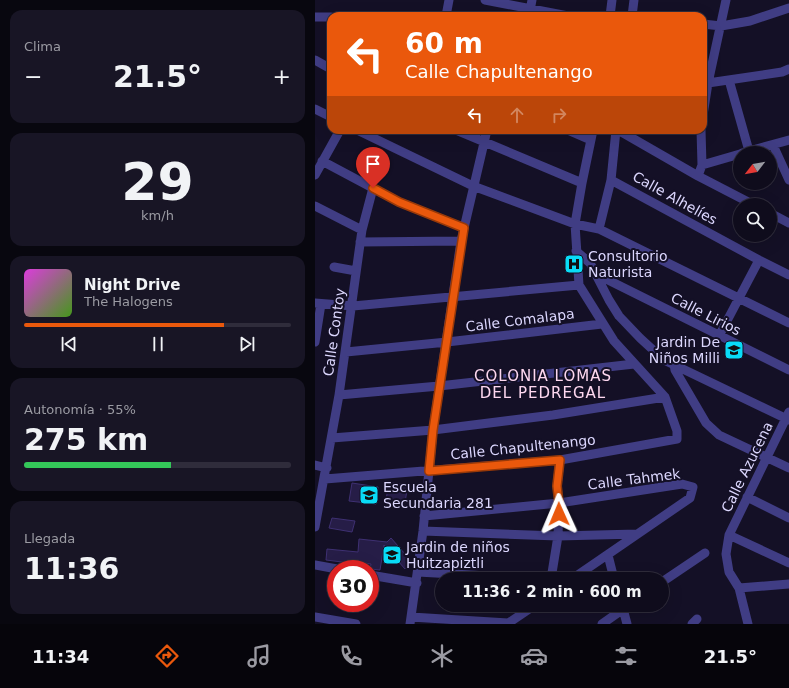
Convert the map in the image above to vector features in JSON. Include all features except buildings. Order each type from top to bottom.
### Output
[{"type":"street","points":[[446,12],[449,0]]},
{"type":"street","points":[[485,0],[549,12]]},
{"type":"street","points":[[610,12],[612,0]]},
{"type":"street","points":[[633,12],[634,0]]},
{"type":"street","points":[[707,89],[707,67],[721,26],[726,0]]},
{"type":"street","points":[[707,24],[721,26],[750,21],[789,8]]},
{"type":"street","points":[[315,17],[327,17]]},
{"type":"street","points":[[315,60],[327,66]]},
{"type":"street","points":[[708,83],[782,72],[789,69]]},
{"type":"street","points":[[729,80],[743,146]]},
{"type":"street","points":[[315,109],[327,115]]},
{"type":"street","points":[[315,175],[338,134]]},
{"type":"street","points":[[365,134],[473,186],[575,224],[599,228],[789,323]]},
{"type":"street","points":[[465,134],[582,183]]},
{"type":"street","points":[[486,134],[461,241],[433,430],[423,531],[411,621],[508,624],[525,612]]},
{"type":"street","points":[[577,134],[591,140]]},
{"type":"street","points":[[592,134],[575,224],[579,285],[614,342],[665,397]]},
{"type":"street","points":[[599,228],[611,180],[617,134]]},
{"type":"street","points":[[624,134],[740,198]]},
{"type":"street","points":[[698,176],[702,165],[701,134]]},
{"type":"street","points":[[769,146],[789,140]]},
{"type":"street","points":[[773,145],[789,180]]},
{"type":"street","points":[[702,165],[733,156]]},
{"type":"street","points":[[322,161],[399,202],[464,228]]},
{"type":"street","name":"Calle Alhelíes","points":[[611,180],[789,275]]},
{"type":"street","name":"Calle Contoy","points":[[315,527],[327,468],[346,352],[362,230],[373,188]]},
{"type":"street","points":[[315,206],[362,230]]},
{"type":"street","points":[[777,217],[789,223]]},
{"type":"street","points":[[360,242],[461,241]]},
{"type":"street","name":"Calle Lirios","points":[[576,251],[590,264],[596,274],[789,370]]},
{"type":"street","points":[[719,336],[759,260]]},
{"type":"street","points":[[334,267],[356,271]]},
{"type":"street","points":[[596,274],[619,316],[640,338],[665,360],[788,417]]},
{"type":"street","points":[[315,342],[318,304],[353,306],[579,285]]},
{"type":"street","name":"Calle Comalapa","points":[[346,352],[602,324]]},
{"type":"street","points":[[339,395],[439,386],[634,364]]},
{"type":"street","points":[[674,364],[675,370],[706,423],[719,435],[789,468]]},
{"type":"street","points":[[332,438],[433,430],[553,415],[665,397]]},
{"type":"street","name":"Calle Chapultenango","points":[[325,479],[560,460],[677,439],[677,431],[665,397]]},
{"type":"street","name":"Calle Azucena","points":[[748,624],[739,588],[729,572],[726,554],[729,535],[788,417]]},
{"type":"street","points":[[552,572],[558,536],[559,503],[557,486],[560,460]]},
{"type":"street","points":[[315,465],[327,468]]},
{"type":"street","name":"Calle Tahmek","points":[[424,516],[559,503],[682,484],[693,487],[690,498],[637,534]]},
{"type":"street","points":[[747,498],[789,518]]},
{"type":"street","points":[[423,531],[558,536],[637,534]]},
{"type":"street","points":[[582,572],[637,534]]},
{"type":"street","points":[[729,535],[789,563]]},
{"type":"street","points":[[669,577],[705,553]]},
{"type":"street","points":[[608,555],[612,572]]},
{"type":"street","points":[[315,565],[327,567]]},
{"type":"street","points":[[418,572],[435,573]]},
{"type":"street","points":[[379,577],[417,583]]},
{"type":"street","points":[[739,588],[789,584]]},
{"type":"street","points":[[601,624],[616,612]]},
{"type":"street","points":[[625,612],[627,624]]},
{"type":"street","points":[[315,616],[356,624]]},
{"type":"place","name":"Consultorio Naturista","points":[[574,264]]},
{"type":"place","name":"Jardin De Niños Milli","points":[[734,350]]},
{"type":"place","name":"Escuela Secundaria 281","points":[[369,495]]},
{"type":"place","name":"Jardin de niños Huitzapiztli","points":[[392,555]]},
{"type":"district","name":"COLONIA LOMAS DEL PEDREGAL","points":[[543,384]]},
{"type":"route","points":[[373,188],[399,202],[464,228],[439,386],[429,471],[560,460],[557,486],[559,514]]}]
